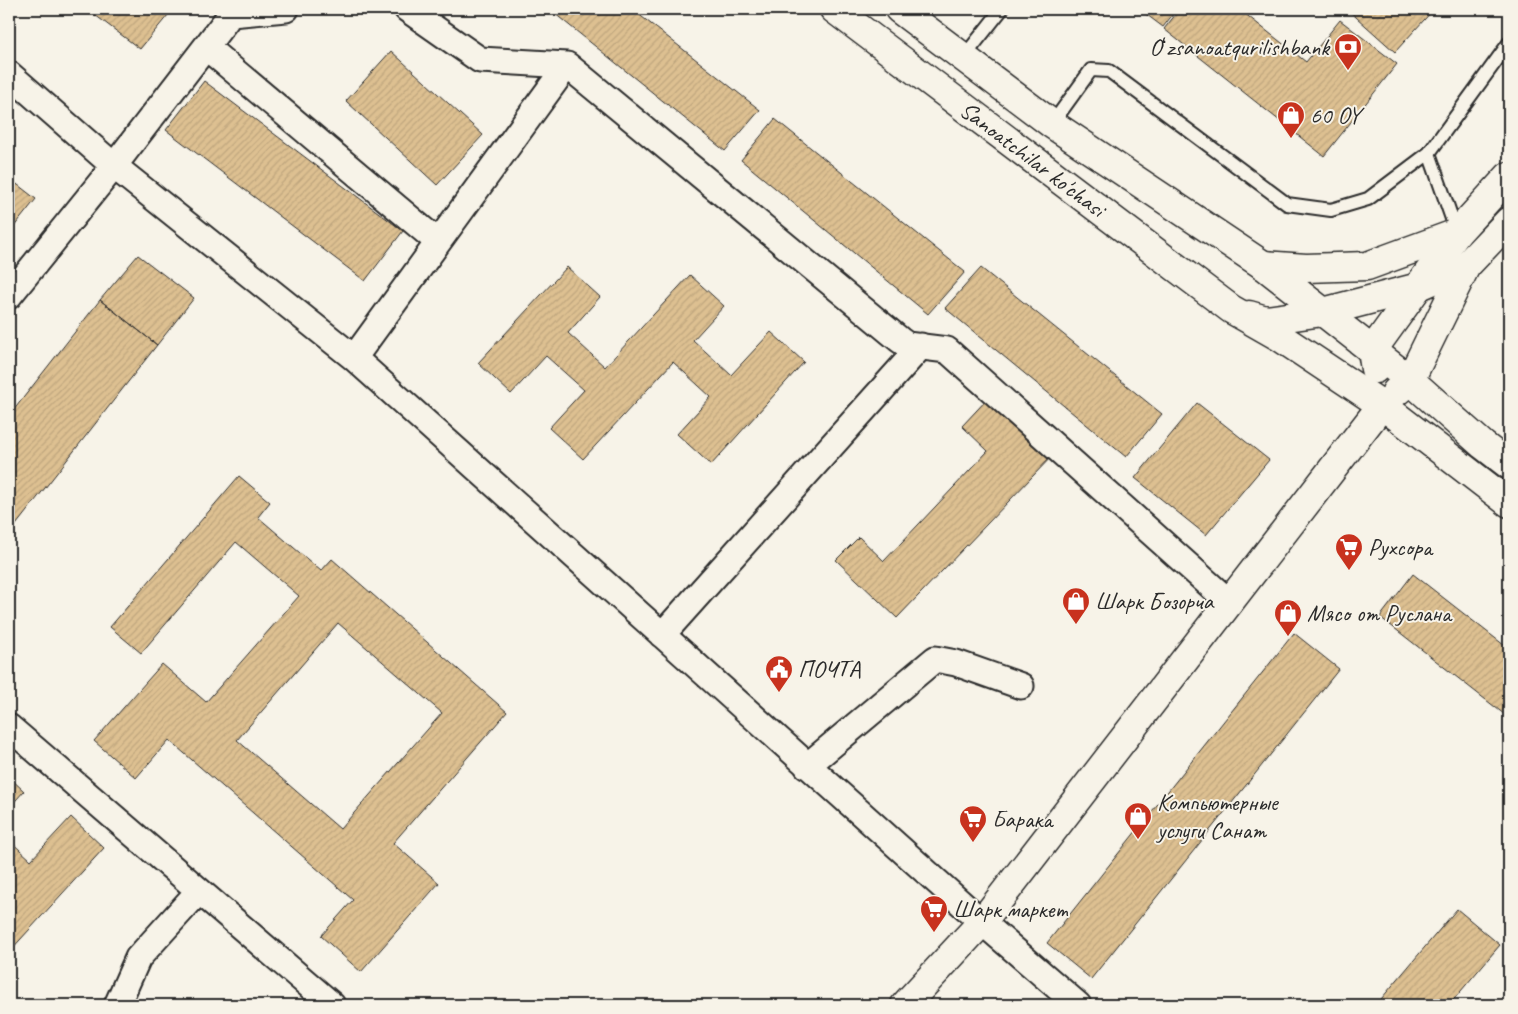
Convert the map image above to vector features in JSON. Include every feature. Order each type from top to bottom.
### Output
[{"type":"main road","name":"Sanoatchilar ko'chasi","points":[[834,9],[1231,309],[1280,337],[1382,405],[1410,380],[1466,266],[1509,221]]},
{"type":"main road","name":"Sanoatchilar ko'chasi","points":[[899,9],[1052,124],[1263,265],[1372,351],[1415,288],[1457,233],[1509,176]]},
{"type":"main road","name":"Sanoatchilar ko'chasi","points":[[1263,265],[1306,268],[1367,266],[1457,233]]},
{"type":"main road","name":"Sanoatchilar ko'chasi","points":[[1231,309],[1266,320],[1323,312],[1415,288],[1466,266]]},
{"type":"main road","points":[[1372,351],[1410,380],[1483,445],[1509,465]]},
{"type":"main road","points":[[1372,351],[1382,405],[1509,503]]},
{"type":"main road","points":[[904,1005],[982,922],[1382,405]]},
{"type":"street","points":[[9,296],[114,166],[231,14],[286,9]]},
{"type":"street","points":[[408,9],[480,60],[567,65],[900,340],[907,345],[948,350],[1230,603]]},
{"type":"street","points":[[206,47],[438,242]]},
{"type":"street","points":[[354,358],[567,65]]},
{"type":"street","points":[[9,74],[114,166],[354,358],[807,766],[1078,1005]]},
{"type":"street","points":[[662,635],[921,346]]},
{"type":"street","points":[[807,766],[935,659],[956,663],[1022,686]]},
{"type":"street","points":[[9,727],[332,1005]]},
{"type":"street","points":[[117,1005],[138,958],[199,891]]},
{"type":"lane","points":[[964,57],[1002,9]]},
{"type":"lane","points":[[1052,124],[1091,70],[1109,71],[1287,204],[1331,210],[1368,199],[1428,153],[1509,42]]},
{"type":"lane","points":[[1428,153],[1457,233]]},
{"type":"building","points":[[100,9],[173,9],[140,49],[95,15]]},
{"type":"building","points":[[549,9],[632,9],[760,110],[725,151]]},
{"type":"building","points":[[1139,9],[1177,9],[1163,27]]},
{"type":"building","points":[[1180,9],[1239,9],[1306,62],[1340,20],[1397,64],[1324,156],[1164,29]]},
{"type":"building","points":[[1347,9],[1434,9],[1395,52]]},
{"type":"building","points":[[391,51],[483,135],[437,185],[346,101]]},
{"type":"building","points":[[204,81],[403,231],[365,281],[166,130]]},
{"type":"building","points":[[775,119],[965,272],[928,314],[741,160]]},
{"type":"building","points":[[9,178],[36,199],[9,233]]},
{"type":"building","points":[[138,255],[194,298],[157,345],[100,300]]},
{"type":"building","points":[[567,267],[600,297],[568,333],[605,367],[690,275],[724,306],[693,340],[731,375],[771,332],[804,362],[711,465],[677,434],[711,397],[673,362],[583,459],[549,428],[584,390],[546,356],[511,394],[478,363]]},
{"type":"building","points":[[981,268],[1162,414],[1126,457],[945,308]]},
{"type":"building","points":[[100,300],[157,345],[9,534],[9,416]]},
{"type":"building","points":[[991,395],[1054,454],[897,618],[836,560],[859,537],[884,561],[988,451],[962,426]]},
{"type":"building","points":[[1197,403],[1269,460],[1206,535],[1135,478]]},
{"type":"building","points":[[239,476],[270,502],[258,517],[321,571],[332,559],[507,712],[393,843],[439,883],[361,972],[321,936],[353,900],[169,740],[136,778],[94,741],[162,664],[206,702],[299,596],[236,542],[141,653],[110,627]],"holes":[[[338,623],[442,713],[340,829],[237,740]]]},
{"type":"building","points":[[1413,574],[1509,649],[1509,718],[1380,617]]},
{"type":"building","points":[[1294,633],[1339,669],[1091,979],[1047,943]]},
{"type":"building","points":[[9,777],[24,791],[9,808]]},
{"type":"building","points":[[71,817],[104,848],[9,952],[9,885],[11,882],[9,880],[9,840],[31,860]]},
{"type":"building","points":[[1457,909],[1500,945],[1449,1005],[1376,1005]]},
{"type":"place","name":"Oʻzsanoatqurilishbank","points":[[1348,71]]},
{"type":"place","name":"60 OY","points":[[1291,139]]},
{"type":"place","name":"Рухсора","points":[[1349,571]]},
{"type":"place","name":"Шарк Бозорча","points":[[1076,625]]},
{"type":"place","name":"Мясо от Руслана","points":[[1288,637]]},
{"type":"place","name":"ПОЧТА","points":[[779,693]]},
{"type":"place","name":"Компьютерные услуги Санат","points":[[1138,840]]},
{"type":"place","name":"Барака","points":[[973,843]]},
{"type":"place","name":"Шарк маркет","points":[[934,933]]}]
